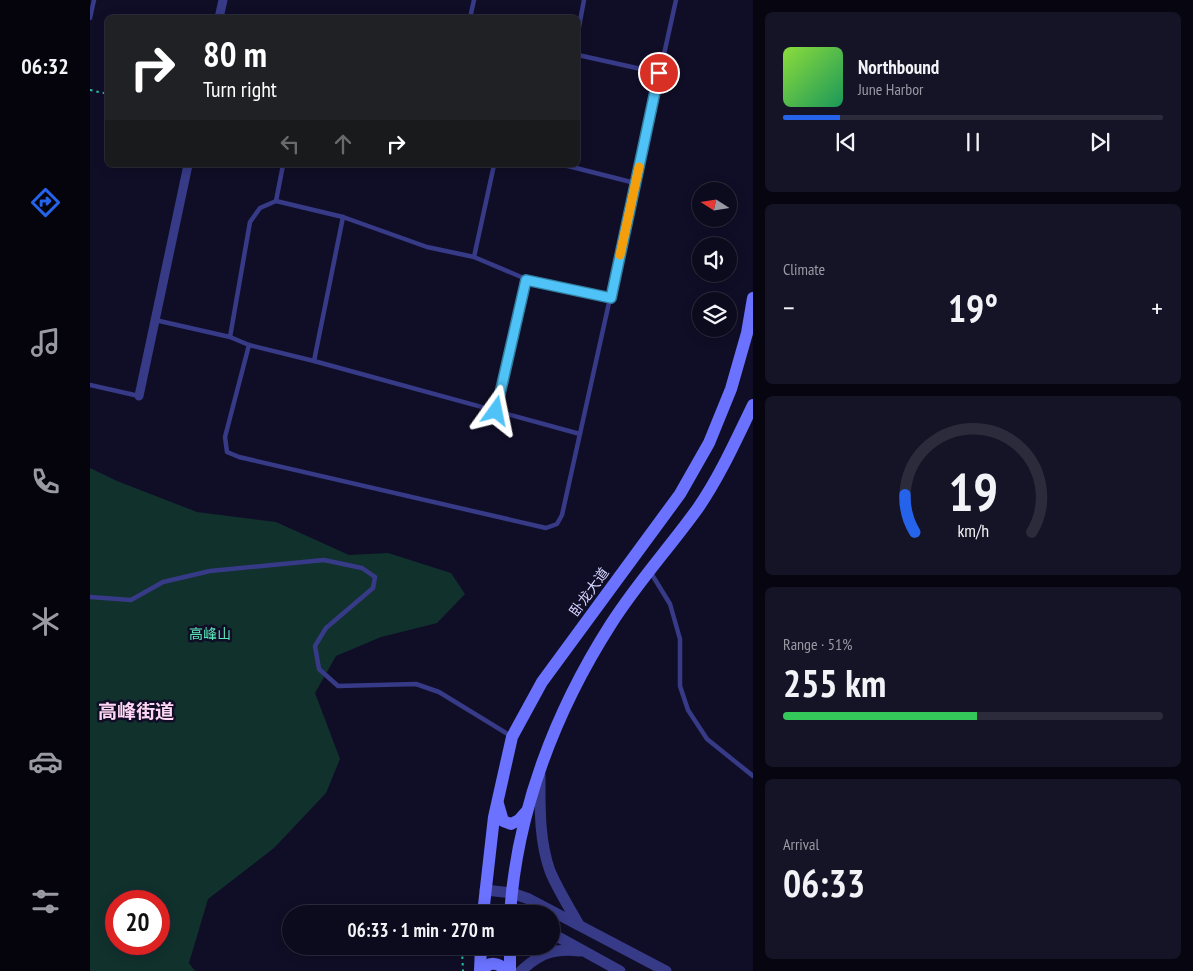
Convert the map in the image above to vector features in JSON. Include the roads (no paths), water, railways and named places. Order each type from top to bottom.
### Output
[{"type":"main road","name":"卧龙大道","points":[[484,905],[497,799],[512,737],[542,682],[680,494],[709,443],[731,389],[748,333],[753,298]]},
{"type":"main road","points":[[511,905],[526,811],[540,768],[570,697],[612,623],[699,507],[728,457],[753,405]]},
{"type":"main road","points":[[497,799],[502,821],[511,824],[519,820],[526,811]]},
{"type":"main road","points":[[481,955],[482,971]]},
{"type":"main road","points":[[510,955],[510,971]]},
{"type":"main road","points":[[482,971],[490,964],[498,964],[506,971]]},
{"type":"street","points":[[220,15],[223,0]]},
{"type":"street","points":[[139,396],[188,167]]},
{"type":"street","points":[[540,768],[540,814],[543,841],[550,870],[562,896],[579,925]]},
{"type":"street","points":[[485,890],[512,893],[529,899],[666,971]]},
{"type":"street","points":[[560,938],[620,971]]},
{"type":"street","points":[[521,971],[545,953],[562,949],[588,952]]},
{"type":"lane","points":[[90,18],[94,0]]},
{"type":"lane","points":[[471,15],[474,0]]},
{"type":"lane","points":[[580,21],[584,0]]},
{"type":"lane","points":[[249,345],[225,437],[227,452],[239,458],[546,528],[557,524],[562,515],[676,0]]},
{"type":"lane","points":[[580,55],[659,73]]},
{"type":"lane","points":[[276,200],[282,167]]},
{"type":"lane","points":[[474,257],[494,167]]},
{"type":"lane","points":[[572,167],[635,183]]},
{"type":"lane","points":[[230,337],[250,222],[260,208],[276,200],[343,217],[427,247],[474,257],[526,280],[611,298]]},
{"type":"lane","points":[[314,361],[343,217]]},
{"type":"lane","points":[[496,411],[526,280]]},
{"type":"lane","points":[[155,320],[230,337],[249,345],[580,434]]},
{"type":"lane","points":[[90,385],[139,396]]},
{"type":"lane","points":[[90,597],[131,600],[163,582],[210,571],[324,560],[362,568],[375,578],[373,588],[326,628],[315,646],[319,669],[338,686],[416,684],[439,692],[512,737]]},
{"type":"lane","points":[[650,571],[670,604],[680,639],[680,686],[688,710],[706,739],[753,776]]},
{"type":"district","name":"高峰街道","points":[[136,711]]},
{"type":"park label","name":"高峰山","points":[[210,634]]}]
